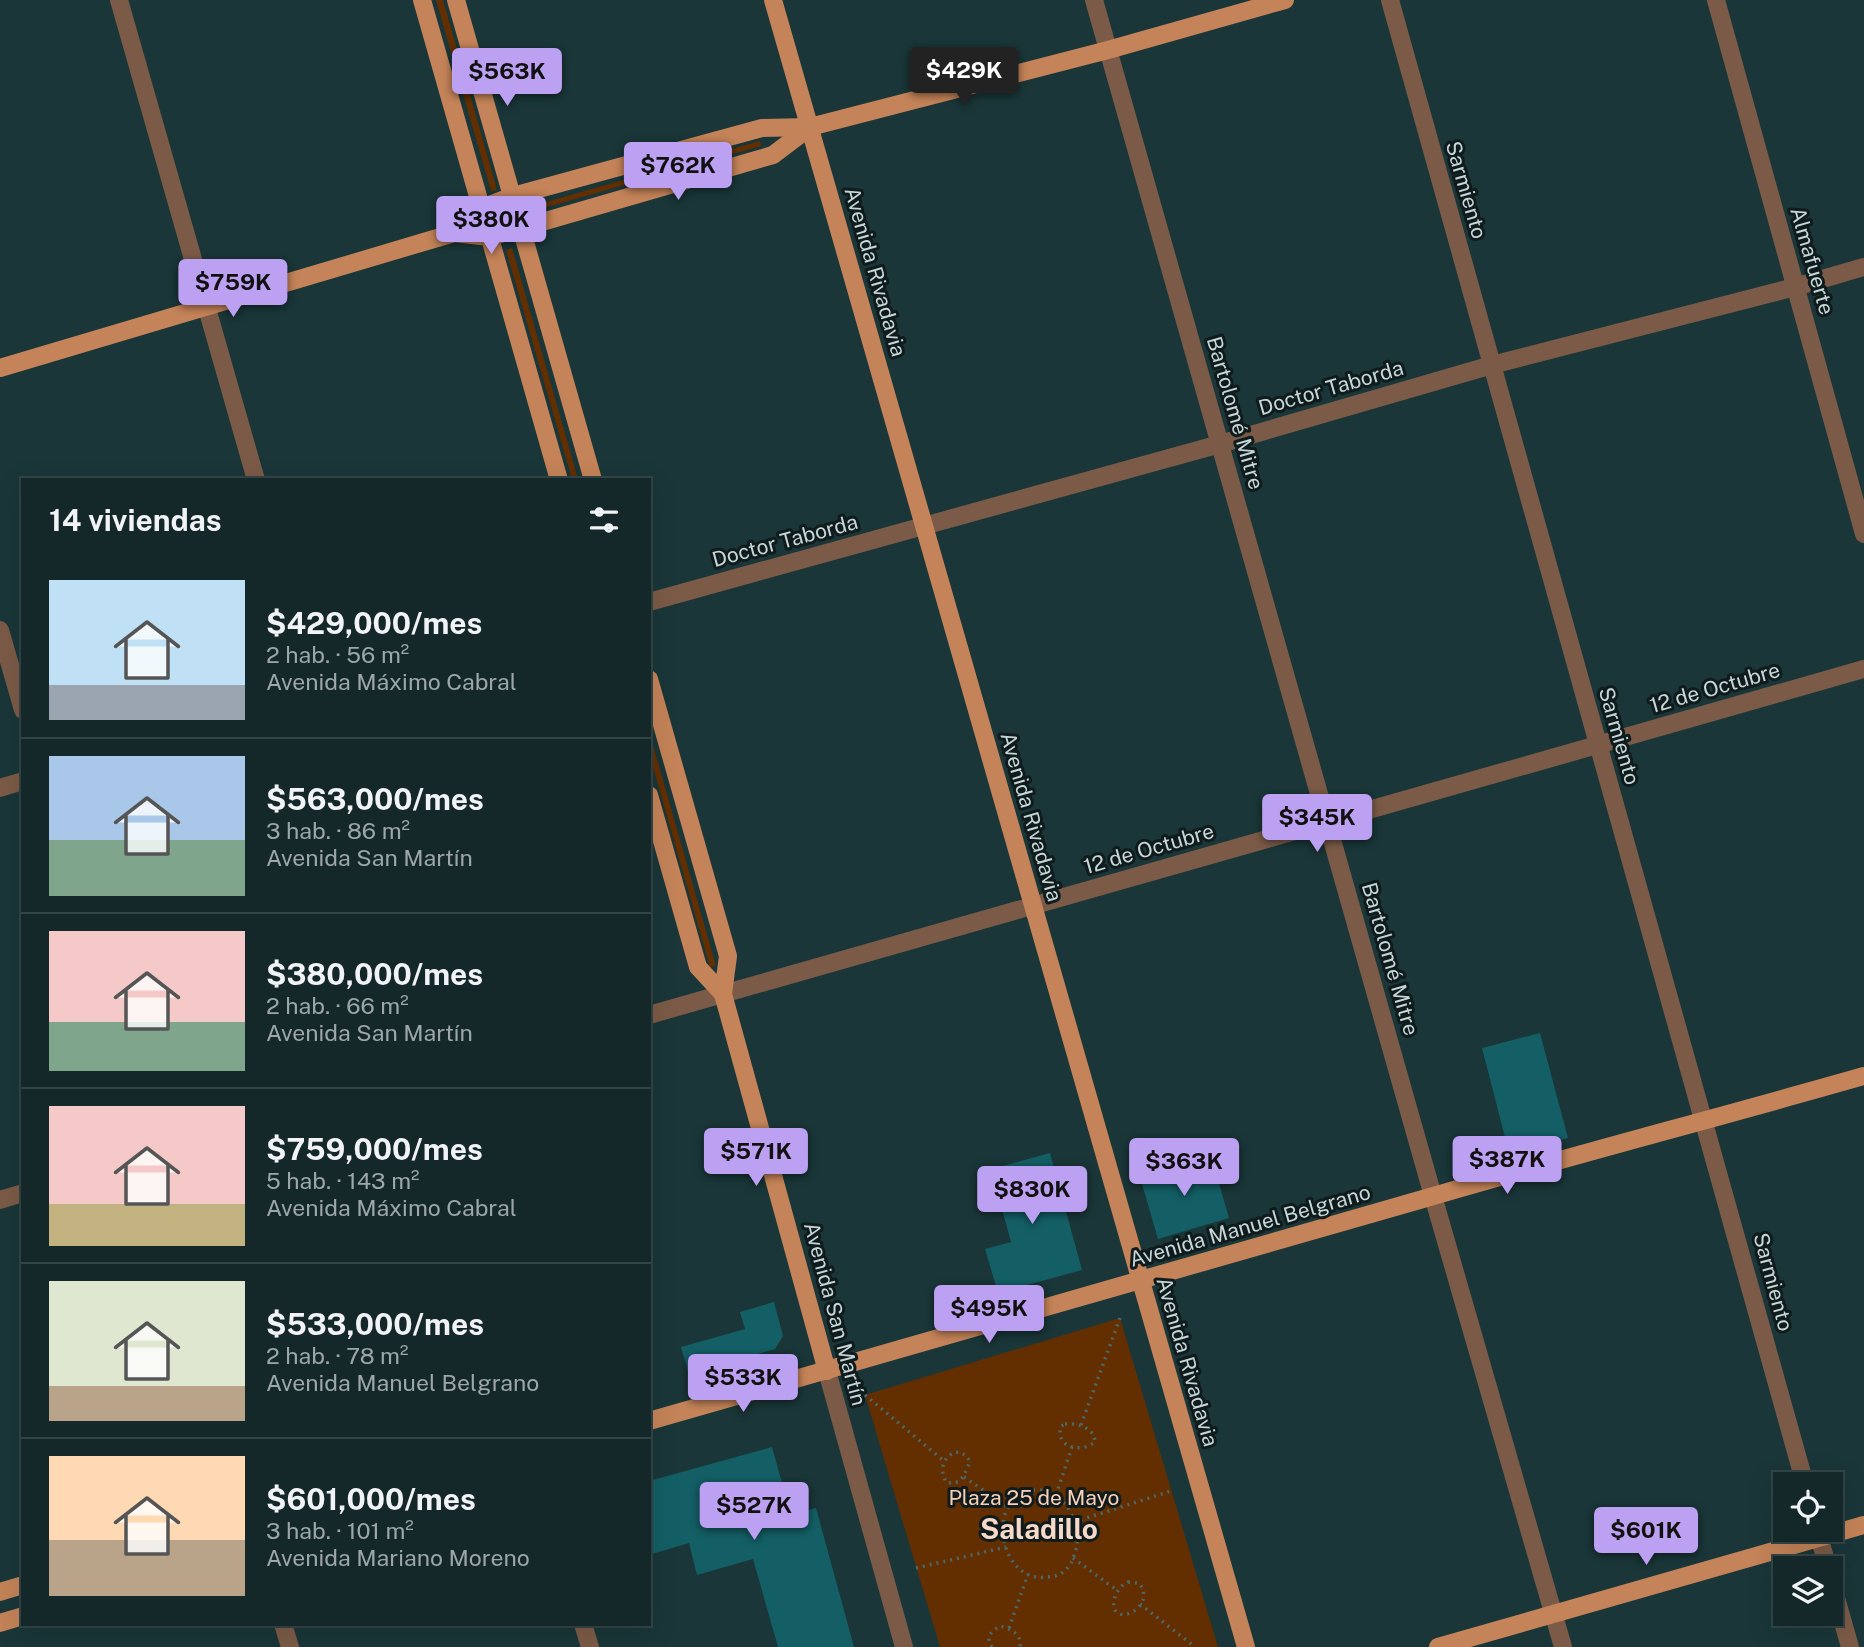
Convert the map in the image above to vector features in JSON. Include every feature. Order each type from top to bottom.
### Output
[{"type":"main road","points":[[422,0],[558,478]]},
{"type":"main road","points":[[456,0],[592,478]]},
{"type":"main road","name":"Avenida Rivadavia","points":[[774,0],[1246,1647]]},
{"type":"main road","points":[[454,233],[482,208],[513,197],[762,128],[810,127],[1108,50],[1285,0]]},
{"type":"main road","points":[[0,368],[454,233],[490,237],[772,155],[810,127]]},
{"type":"main road","name":"Avenida San Martín","points":[[651,686],[728,956],[723,994],[827,1371]]},
{"type":"main road","name":"Avenida San Martín","points":[[651,802],[698,967],[723,994]]},
{"type":"main road","name":"Avenida Manuel Belgrano","points":[[651,1420],[1433,1196],[1864,1076]]},
{"type":"main road","points":[[1843,1529],[1864,1525]]},
{"type":"main road","points":[[1438,1647],[1792,1542]]},
{"type":"main road","points":[[0,1592],[21,1586]]},
{"type":"main road","points":[[0,1623],[21,1617]]},
{"type":"street","points":[[119,0],[255,478]]},
{"type":"street","name":"Bartolomé Mitre","points":[[1094,0],[1563,1647]]},
{"type":"street","name":"Sarmiento","points":[[1390,0],[1802,1472]]},
{"type":"street","name":"Almafuerte","points":[[1716,0],[1864,534]]},
{"type":"street","name":"Doctor Taborda","points":[[651,601],[1220,444],[1492,365],[1864,267]]},
{"type":"street","points":[[0,630],[21,703]]},
{"type":"street","name":"12 de Octubre","points":[[651,1014],[1864,669]]},
{"type":"street","points":[[0,788],[21,782]]},
{"type":"street","points":[[0,1200],[21,1194]]},
{"type":"street","name":"Avenida San Martín","points":[[827,1371],[904,1647]]},
{"type":"street","points":[[1843,1622],[1850,1647]]},
{"type":"street","points":[[284,1626],[290,1647]]},
{"type":"street","points":[[584,1626],[590,1647]]},
{"type":"path","points":[[1081,1425],[1120,1318]]},
{"type":"path","points":[[865,1395],[944,1461]]},
{"type":"path","points":[[1081,1425],[1094,1435],[1094,1443],[1085,1448],[1072,1447],[1063,1442],[1060,1436],[1061,1426],[1081,1425]]},
{"type":"path","points":[[1056,1494],[1072,1447]]},
{"type":"path","points":[[962,1453],[968,1457],[970,1462],[963,1477],[953,1484],[947,1483],[942,1470],[944,1461],[950,1454],[962,1453]]},
{"type":"path","points":[[963,1477],[1008,1507]]},
{"type":"path","points":[[1027,1491],[1048,1491],[1056,1494],[1065,1504],[1074,1522],[1077,1545],[1069,1566],[1062,1573],[1038,1578],[1014,1563],[1003,1537],[1008,1507],[1013,1498],[1027,1491]]},
{"type":"path","points":[[1074,1522],[1171,1491]]},
{"type":"path","points":[[916,1568],[1006,1547]]},
{"type":"path","points":[[1073,1558],[1118,1591]]},
{"type":"path","points":[[1009,1629],[1028,1574]]},
{"type":"path","points":[[1128,1582],[1139,1583],[1144,1596],[1140,1604],[1130,1615],[1122,1615],[1117,1611],[1114,1605],[1115,1597],[1122,1585],[1128,1582]]},
{"type":"path","points":[[1140,1604],[1195,1647]]},
{"type":"path","points":[[992,1647],[988,1642],[990,1633],[1000,1626],[1020,1638],[1020,1647]]},
{"type":"green space","points":[[436,0],[443,0],[497,190],[491,191]]},
{"type":"green space","points":[[760,141],[761,146],[540,209],[539,204]]},
{"type":"green space","points":[[512,248],[578,478],[572,478],[506,250]]},
{"type":"green space","points":[[651,738],[716,966],[710,967],[651,760]]},
{"type":"green space","name":"Plaza 25 de Mayo","points":[[1120,1318],[1218,1647],[940,1647],[865,1395]]},
{"type":"building","points":[[1540,1033],[1568,1138],[1509,1153],[1482,1048]]},
{"type":"building","points":[[1050,1153],[1082,1270],[998,1293],[985,1249],[1011,1242],[991,1169]]},
{"type":"building","points":[[1211,1156],[1229,1218],[1158,1239],[1140,1177]]},
{"type":"building","points":[[774,1302],[783,1336],[775,1349],[689,1374],[681,1347],[745,1329],[740,1312]]},
{"type":"building","points":[[772,1447],[791,1515],[816,1508],[854,1647],[778,1647],[753,1559],[697,1575],[689,1543],[652,1554],[651,1480]]},
{"type":"district","name":"Saladillo","points":[[1039,1529]]}]
